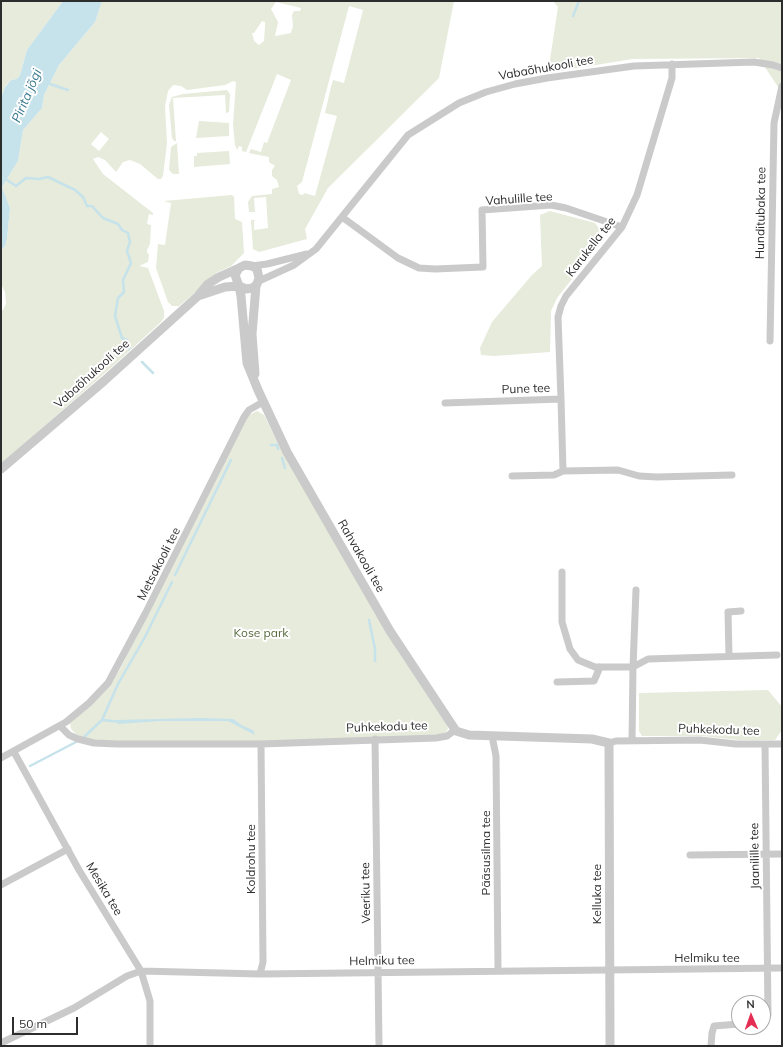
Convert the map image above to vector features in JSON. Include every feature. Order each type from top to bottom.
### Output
[{"type":"street","name":"Vabaõhukooli tee","points":[[257,283],[294,265],[316,249],[408,135],[459,103],[508,86],[547,78],[634,66],[754,62],[782,68]]},
{"type":"street","name":"Karukella tee","points":[[561,399],[558,317],[561,306],[566,296],[622,227],[638,195],[672,78],[672,64]]},
{"type":"street","name":"Hunditubaka tee","points":[[770,341],[774,123],[782,86]]},
{"type":"street","name":"Vahulille tee","points":[[342,217],[398,258],[419,268],[435,269],[483,267],[482,210],[551,205],[566,208],[622,227]]},
{"type":"street","name":"Vabaõhukooli tee","points":[[252,266],[267,264],[309,253]]},
{"type":"street","points":[[245,265],[252,266],[258,272],[257,283],[246,289],[239,286],[235,279],[239,268],[245,265]]},
{"type":"street","name":"Vabaõhukooli tee","points":[[1,469],[198,296],[214,280],[239,268]]},
{"type":"street","name":"Rahvakooli tee","points":[[256,387],[252,334],[257,283]]},
{"type":"street","name":"Vabaõhukooli tee","points":[[198,296],[221,288],[239,286]]},
{"type":"street","name":"Rahvakooli tee","points":[[239,286],[248,363],[263,402],[293,462],[387,626],[455,730]]},
{"type":"street","name":"Pune tee","points":[[445,403],[561,399],[564,471]]},
{"type":"street","name":"Metsakooli tee","points":[[60,726],[96,697],[112,678],[195,517],[244,417],[252,408],[263,402]]},
{"type":"street","points":[[512,476],[554,475],[564,471],[618,470],[639,476],[657,477],[732,475]]},
{"type":"street","points":[[562,572],[562,622],[570,649],[578,660],[595,667],[633,667],[648,659],[777,654]]},
{"type":"street","points":[[632,740],[636,590]]},
{"type":"street","points":[[729,656],[728,612],[742,611]]},
{"type":"street","points":[[557,682],[594,681],[600,667]]},
{"type":"street","points":[[1,758],[60,726]]},
{"type":"street","name":"Puhkekodu tee","points":[[60,726],[69,735],[97,743],[261,744],[440,737],[450,735],[455,730],[465,735],[592,739],[609,743],[632,740],[700,740],[736,744],[782,744]]},
{"type":"street","name":"Pääsusilma tee","points":[[492,736],[496,756],[498,970]]},
{"type":"street","name":"Veeriku tee","points":[[375,739],[379,1046]]},
{"type":"street","name":"Kelluka tee","points":[[609,743],[608,969],[610,1046]]},
{"type":"street","name":"Koldrohu tee","points":[[260,974],[262,962],[261,744]]},
{"type":"street","name":"Jaanilille tee","points":[[765,744],[768,995]]},
{"type":"street","name":"Mesika tee","points":[[14,752],[68,849],[141,971],[150,1001],[150,1046]]},
{"type":"street","points":[[1,885],[68,849]]},
{"type":"street","points":[[690,855],[782,854]]},
{"type":"street","name":"Helmiku tee","points":[[1,1043],[74,1008],[127,976],[141,971],[260,974],[498,970],[553,971],[608,969],[782,968]]},
{"type":"street","points":[[711,1046],[714,1026],[731,1025]]},
{"type":"green space","points":[[1,1],[63,1],[27,50],[20,75],[17,79],[11,80],[5,86],[1,98]]},
{"type":"green space","points":[[102,1],[454,1],[439,78],[328,188],[305,229],[307,239],[259,252],[253,249],[251,220],[256,220],[254,221],[254,230],[268,228],[266,197],[254,198],[255,212],[249,212],[248,202],[252,196],[272,194],[272,189],[279,187],[277,180],[272,176],[272,170],[275,166],[269,162],[269,157],[249,153],[251,149],[261,152],[264,142],[267,143],[291,80],[277,74],[246,152],[242,151],[242,147],[239,146],[237,150],[235,145],[233,125],[236,82],[233,81],[225,85],[187,90],[181,86],[173,85],[168,91],[165,106],[167,143],[163,176],[161,179],[158,179],[140,164],[130,160],[123,162],[116,172],[105,160],[98,157],[93,159],[103,174],[153,213],[153,215],[149,214],[147,224],[151,225],[150,244],[147,250],[147,253],[149,254],[148,262],[139,266],[148,268],[164,311],[164,317],[162,321],[114,365],[1,464],[1,313],[6,304],[5,292],[1,284],[1,250],[5,246],[7,239],[10,208],[2,187],[18,161],[23,130],[42,108],[44,95],[59,65],[95,22]],"holes":[[[276,2],[301,8],[300,11],[294,11],[292,15],[293,26],[291,33],[275,36],[278,22],[271,9]],[[349,6],[363,10],[344,83],[333,80],[331,87],[325,113],[337,116],[315,196],[304,193],[303,195],[299,194],[297,186],[302,182]],[[262,21],[265,22],[264,41],[259,45],[254,41],[252,33],[254,33]],[[101,132],[109,139],[99,151],[91,144]]]},
{"type":"green space","points":[[553,1],[782,1],[782,93],[759,58],[632,59],[548,73],[558,7]]},
{"type":"green space","points":[[227,90],[230,94],[229,112],[226,113],[225,95],[173,98],[176,141],[174,141],[172,138],[169,105],[172,97],[183,94]]},
{"type":"green space","points":[[199,121],[229,123],[229,136],[196,138]]},
{"type":"green space","points":[[177,143],[179,174],[173,174],[169,170],[171,147]]},
{"type":"green space","points":[[229,151],[230,164],[194,167],[194,156],[197,156],[197,153]]},
{"type":"green space","points":[[232,195],[234,197],[235,219],[242,222],[244,253],[231,266],[216,273],[216,275],[179,306],[172,306],[168,302],[156,268],[158,244],[165,245],[171,203],[164,201]]},
{"type":"green space","points":[[550,211],[595,223],[601,231],[601,242],[557,298],[551,311],[550,352],[494,356],[481,355],[480,348],[492,322],[532,275],[542,266],[540,215]]},
{"type":"green space","name":"Kose park","points":[[257,411],[264,415],[278,443],[399,653],[447,725],[448,729],[445,733],[440,735],[253,742],[96,742],[78,736],[71,729],[70,723],[72,720],[111,683],[120,669],[244,422],[249,415]]},
{"type":"green space","points":[[768,690],[782,707],[782,730],[775,740],[738,740],[703,736],[642,736],[639,731],[639,693]]},
{"type":"water","name":"Pirita jõgi","points":[[63,1],[102,1],[95,22],[59,65],[44,95],[42,108],[23,130],[18,161],[2,187],[10,208],[7,239],[5,246],[1,250],[1,98],[5,87],[11,80],[17,79],[20,75],[27,50]]},
{"type":"water","points":[[199,718],[233,719],[243,726],[253,730],[255,735],[228,721],[160,721],[118,724],[117,720]]},
{"type":"waterway","points":[[573,16],[579,1]]},
{"type":"waterway","points":[[50,84],[68,90]]},
{"type":"waterway","points":[[7,180],[16,186],[26,178],[39,179],[48,177],[75,190],[83,197],[87,206],[92,206],[103,218],[118,224],[122,230],[128,233],[130,242],[127,251],[131,263],[123,280],[124,292],[118,298],[115,316],[122,338],[127,340],[129,349]]},
{"type":"waterway","points":[[142,362],[153,373]]},
{"type":"waterway","points":[[271,445],[277,445],[278,449]]},
{"type":"waterway","points":[[282,458],[285,468]]},
{"type":"waterway","points":[[175,575],[231,460]]},
{"type":"waterway","points":[[84,737],[102,720],[118,684],[145,637],[172,582]]},
{"type":"waterway","points":[[369,620],[375,649],[375,661]]},
{"type":"waterway","points":[[102,720],[121,722]]},
{"type":"waterway","points":[[30,766],[76,742]]}]
